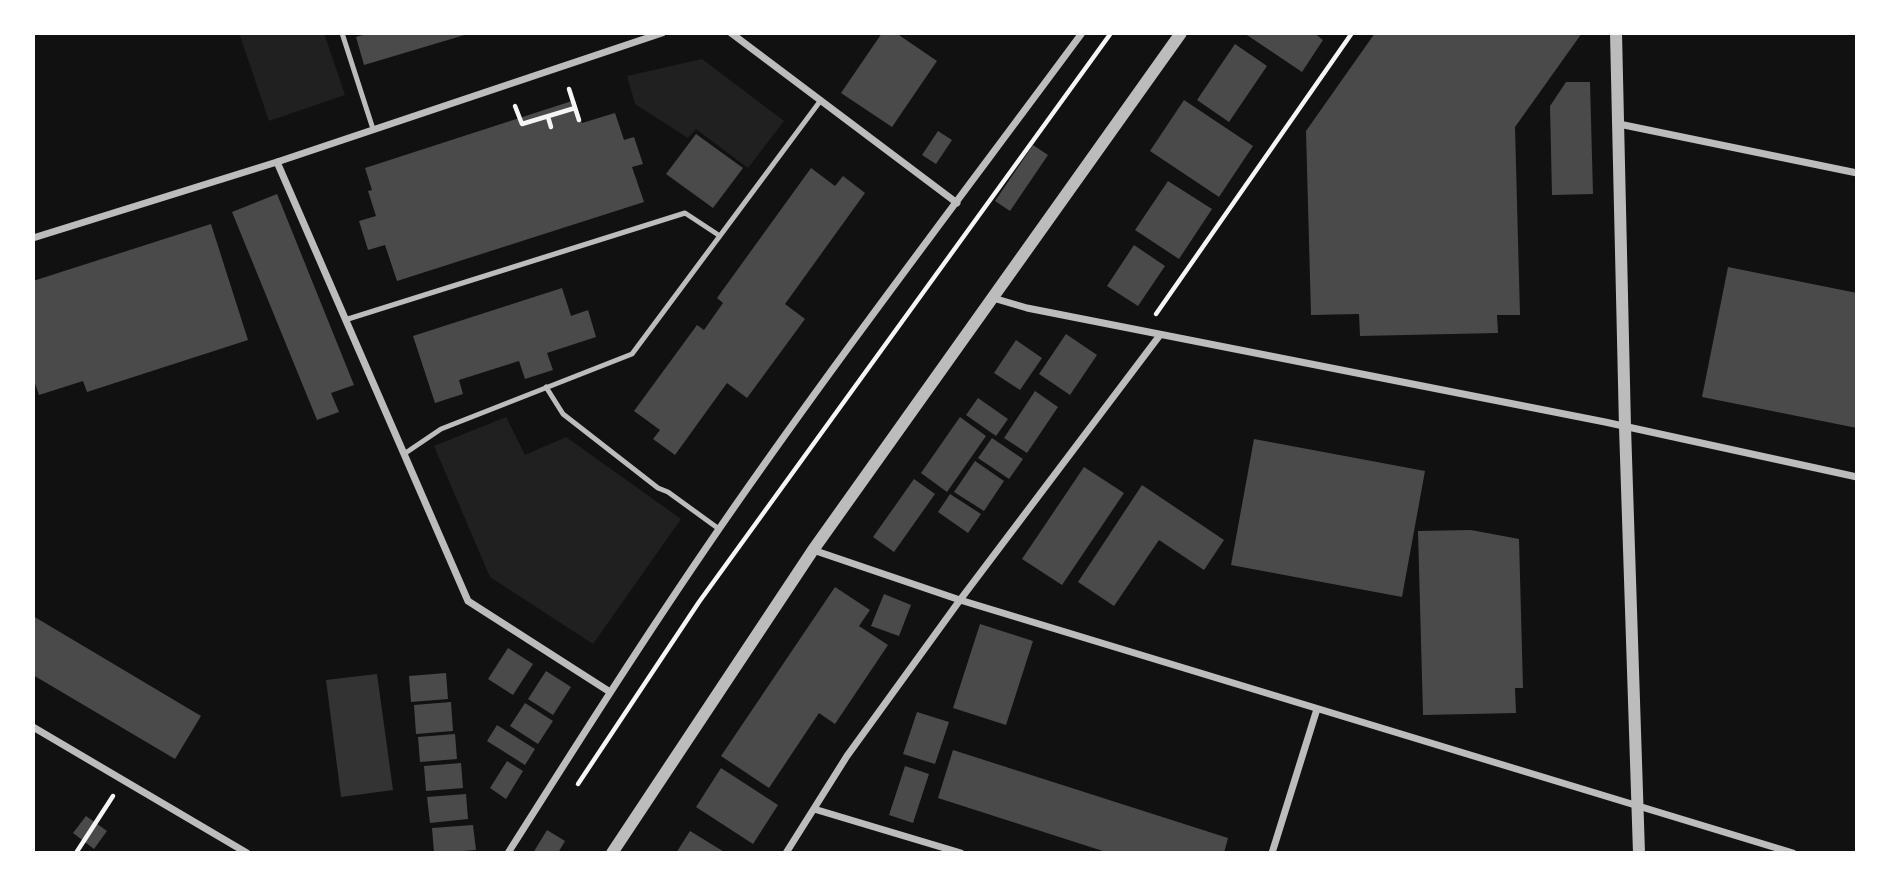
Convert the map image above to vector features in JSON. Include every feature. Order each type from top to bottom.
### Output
[{"type":"street","points":[[33,238],[277,162],[662,33]]},
{"type":"street","points":[[731,33],[957,203]]},
{"type":"street","points":[[508,853],[610,692],[719,528],[1082,33]]},
{"type":"street","points":[[612,853],[813,550],[1181,33]]},
{"type":"street","points":[[1616,33],[1625,427],[1640,853]]},
{"type":"street","points":[[1619,124],[1857,173]]},
{"type":"street","points":[[277,162],[348,319],[468,601],[610,692]]},
{"type":"street","points":[[993,298],[1027,309],[1625,427],[1857,477]]},
{"type":"street","points":[[786,853],[847,757],[960,600],[1160,335]]},
{"type":"street","points":[[813,550],[960,600],[1793,853]]},
{"type":"street","points":[[1272,853],[1317,709]]},
{"type":"street","points":[[33,727],[247,853]]},
{"type":"street","points":[[814,809],[961,853]]},
{"type":"lane","points":[[342,33],[373,129]]},
{"type":"lane","points":[[404,454],[441,429],[632,354],[821,100]]},
{"type":"lane","points":[[348,319],[685,213],[720,236]]},
{"type":"lane","points":[[546,387],[563,414],[658,488],[668,492],[719,528]]},
{"type":"path","points":[[573,790],[699,602],[1111,33]]},
{"type":"path","points":[[1143,332],[1352,33]]},
{"type":"path","points":[[569,89],[579,120]]},
{"type":"path","points":[[515,106],[522,124],[575,108]]},
{"type":"path","points":[[548,117],[551,127]]},
{"type":"path","points":[[76,853],[124,780]]},
{"type":"shaded area","points":[[239,33],[324,33],[345,95],[269,121]]},
{"type":"shaded area","points":[[702,59],[784,121],[748,168],[696,129],[688,138],[635,104],[627,76]]},
{"type":"shaded area","points":[[506,417],[525,455],[566,437],[681,519],[593,644],[490,577],[434,446]]},
{"type":"shaded area","points":[[377,674],[393,790],[341,797],[326,680]]},
{"type":"building","points":[[370,33],[468,34],[364,65],[356,37]]},
{"type":"building","points":[[882,33],[896,33],[937,61],[892,127],[841,93]]},
{"type":"building","points":[[1244,33],[1314,33],[1323,40],[1302,72]]},
{"type":"building","points":[[1375,33],[1582,33],[1515,127],[1520,315],[1497,315],[1498,333],[1360,336],[1359,314],[1311,315],[1306,131]]},
{"type":"building","points":[[1235,44],[1267,66],[1229,122],[1197,100]]},
{"type":"building","points":[[1566,82],[1590,82],[1593,194],[1552,195],[1550,106]]},
{"type":"building","points":[[575,100],[582,123],[615,113],[624,140],[634,137],[643,164],[632,167],[644,202],[397,281],[385,245],[368,250],[359,221],[376,216],[368,191],[372,190],[365,168]]},
{"type":"building","points":[[1184,100],[1253,146],[1219,197],[1150,151]]},
{"type":"building","points":[[938,131],[952,140],[936,164],[922,155]]},
{"type":"building","points":[[696,134],[743,168],[713,208],[666,174]]},
{"type":"building","points":[[1033,145],[1048,155],[1010,211],[995,201]]},
{"type":"building","points":[[811,168],[835,186],[843,176],[865,193],[785,304],[805,319],[747,398],[727,383],[675,455],[653,439],[660,430],[634,411],[697,325],[704,330],[723,303],[717,298]]},
{"type":"building","points":[[1168,181],[1212,209],[1179,259],[1135,230]]},
{"type":"building","points":[[277,194],[354,385],[331,393],[339,412],[317,420],[232,212]]},
{"type":"building","points":[[211,224],[248,340],[87,392],[83,381],[39,395],[33,378],[33,281]]},
{"type":"building","points":[[1134,245],[1165,266],[1138,306],[1107,286]]},
{"type":"building","points":[[1728,267],[1857,293],[1857,428],[1702,397]]},
{"type":"building","points":[[562,288],[571,316],[588,310],[596,337],[547,353],[553,370],[525,379],[519,361],[459,380],[463,394],[435,403],[413,336]]},
{"type":"building","points":[[1066,334],[1097,355],[1070,395],[1039,374]]},
{"type":"building","points":[[1016,340],[1042,358],[1020,390],[994,373]]},
{"type":"building","points":[[1035,391],[1058,407],[1027,453],[1004,438]]},
{"type":"building","points":[[978,398],[1008,419],[996,436],[966,415]]},
{"type":"building","points":[[960,417],[986,436],[947,492],[921,473]]},
{"type":"building","points":[[992,438],[1023,459],[1009,479],[978,458]]},
{"type":"building","points":[[1254,439],[1425,471],[1402,597],[1231,565]]},
{"type":"building","points":[[975,461],[1004,481],[984,511],[954,492]]},
{"type":"building","points":[[1084,467],[1124,493],[1062,585],[1022,559]]},
{"type":"building","points":[[914,479],[935,494],[894,552],[873,537]]},
{"type":"building","points":[[1142,485],[1224,540],[1204,570],[1159,540],[1114,606],[1078,582]]},
{"type":"building","points":[[950,494],[981,514],[968,533],[938,512]]},
{"type":"building","points":[[1471,530],[1519,539],[1523,688],[1515,688],[1516,713],[1423,715],[1418,531]]},
{"type":"building","points":[[835,587],[870,610],[859,626],[888,645],[835,724],[819,713],[769,788],[721,756]]},
{"type":"building","points":[[884,594],[911,605],[899,636],[871,626]]},
{"type":"building","points":[[33,616],[201,716],[175,759],[33,675]]},
{"type":"building","points":[[980,624],[1033,641],[1006,725],[953,708]]},
{"type":"building","points":[[508,648],[533,664],[513,695],[488,679]]},
{"type":"building","points":[[546,671],[571,687],[553,715],[528,699]]},
{"type":"building","points":[[446,673],[448,699],[411,702],[409,676]]},
{"type":"building","points":[[451,702],[453,731],[416,734],[414,705]]},
{"type":"building","points":[[525,703],[553,721],[538,744],[510,726]]},
{"type":"building","points":[[917,712],[949,722],[935,764],[903,754]]},
{"type":"building","points":[[497,725],[535,749],[525,765],[487,741]]},
{"type":"building","points":[[455,734],[457,759],[420,762],[418,737]]},
{"type":"building","points":[[953,750],[1228,838],[1224,853],[1109,853],[938,798]]},
{"type":"building","points":[[507,761],[523,771],[506,799],[490,788]]},
{"type":"building","points":[[461,763],[463,788],[426,791],[424,766]]},
{"type":"building","points":[[905,766],[929,774],[913,823],[889,815]]},
{"type":"building","points":[[721,768],[778,805],[753,844],[696,807]]},
{"type":"building","points":[[466,794],[468,819],[430,823],[427,797]]},
{"type":"building","points":[[86,816],[107,831],[94,849],[73,833]]},
{"type":"building","points":[[473,825],[476,850],[434,853],[432,828]]},
{"type":"building","points":[[547,830],[565,841],[558,853],[533,853]]},
{"type":"building","points":[[690,831],[726,853],[676,853]]}]
